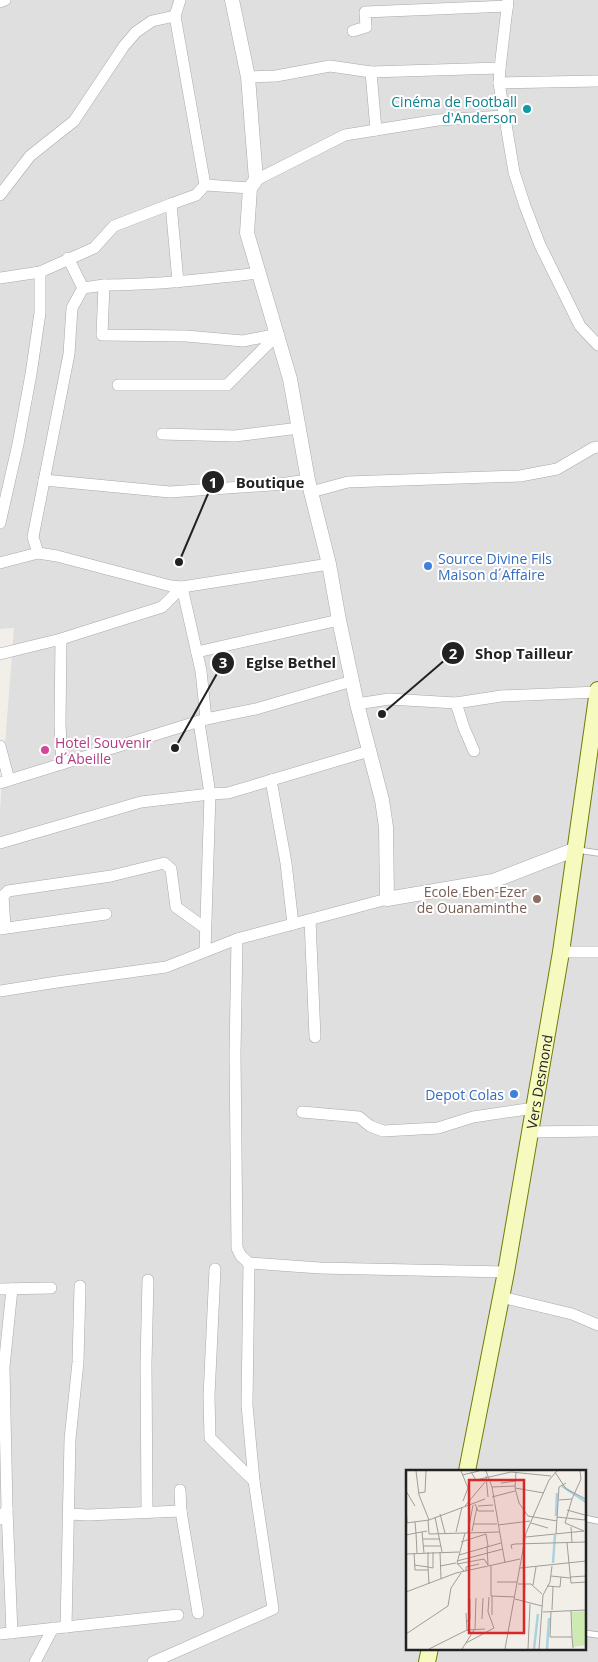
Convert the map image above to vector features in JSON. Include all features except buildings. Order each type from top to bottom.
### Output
[{"type":"main road","name":"Vers Desmond","points":[[467,1470],[502,1297],[561,952],[598,691]]},
{"type":"street","points":[[0,2],[5,0]]},
{"type":"street","points":[[180,0],[176,16],[205,186]]},
{"type":"street","points":[[232,0],[248,77],[253,184],[247,233],[290,378],[310,486],[329,564],[338,620],[382,800],[386,827],[388,899]]},
{"type":"street","points":[[353,31],[366,27],[366,12],[508,3],[499,82],[514,172],[540,245],[580,326],[598,345]]},
{"type":"street","points":[[0,195],[30,156],[74,121],[124,46],[136,32],[152,22],[176,16]]},
{"type":"street","points":[[248,77],[276,76],[330,66],[371,72],[500,68]]},
{"type":"street","points":[[371,72],[376,130]]},
{"type":"street","points":[[499,82],[598,81]]},
{"type":"street","points":[[0,278],[40,272],[94,248],[114,226],[196,195],[205,186],[253,184],[345,135],[438,120],[504,116]]},
{"type":"street","points":[[171,204],[178,282]]},
{"type":"street","points":[[68,258],[83,288]]},
{"type":"street","points":[[0,524],[31,374],[40,313],[40,272]]},
{"type":"street","points":[[83,288],[104,285],[178,282],[258,273]]},
{"type":"street","points":[[104,285],[102,335],[186,336],[244,341],[278,334]]},
{"type":"street","points":[[38,553],[33,536],[69,354],[72,308],[83,288]]},
{"type":"street","points":[[118,385],[227,386],[278,334]]},
{"type":"street","points":[[162,434],[235,436],[299,428]]},
{"type":"street","points":[[44,480],[170,492],[272,485],[310,486],[348,482],[520,476],[557,469],[598,447]]},
{"type":"street","points":[[0,563],[38,553],[171,586],[182,587],[329,564]]},
{"type":"street","points":[[0,654],[61,639],[162,607],[182,587]]},
{"type":"street","points":[[182,587],[201,671],[203,720],[210,794],[205,951]]},
{"type":"street","points":[[197,652],[338,620]]},
{"type":"street","points":[[61,639],[60,715],[62,764]]},
{"type":"street","points":[[0,746],[4,781],[203,720],[256,709],[352,681]]},
{"type":"street","points":[[358,704],[390,699],[456,703],[501,696],[598,691]]},
{"type":"street","points":[[456,703],[474,751]]},
{"type":"street","points":[[0,843],[141,802],[228,793],[369,751]]},
{"type":"street","points":[[271,780],[286,863],[293,924]]},
{"type":"street","points":[[0,991],[166,967],[237,939],[388,899],[493,881],[576,849]]},
{"type":"street","points":[[106,914],[2,928],[2,896],[8,891],[111,876],[164,863],[171,869],[176,907],[205,928]]},
{"type":"street","points":[[310,920],[315,1037]]},
{"type":"street","points":[[237,939],[235,1054],[237,1248],[241,1256],[249,1263],[320,1268],[506,1272]]},
{"type":"street","points":[[561,952],[598,952]]},
{"type":"street","points":[[302,1112],[359,1117],[370,1126],[383,1131],[438,1128],[473,1117],[534,1108]]},
{"type":"street","points":[[530,1132],[598,1131]]},
{"type":"street","points":[[153,1662],[273,1609],[254,1481],[247,1405],[249,1263]]},
{"type":"street","points":[[215,1269],[209,1396],[210,1438],[254,1481]]},
{"type":"street","points":[[147,1512],[146,1363],[148,1280]]},
{"type":"street","points":[[66,1627],[70,1439],[78,1362],[80,1286]]},
{"type":"street","points":[[12,1633],[4,1367],[6,1289],[51,1288]]},
{"type":"street","points":[[502,1297],[572,1314],[598,1325]]},
{"type":"street","points":[[180,1490],[181,1511],[198,1613]]},
{"type":"street","points":[[0,1519],[7,1509]]},
{"type":"street","points":[[69,1514],[88,1515],[181,1511]]},
{"type":"street","points":[[0,1634],[178,1615]]},
{"type":"street","points":[[36,1662],[53,1628]]},
{"type":"lane","points":[[576,849],[598,853]]},
{"type":"shaded area","points":[[0,0],[598,0],[598,1662],[0,1662],[0,809],[14,628],[0,629]]},
{"type":"place","name":"Cinéma de Football d'Anderson","points":[[527,109]]},
{"type":"place","name":"Boutique","points":[[179,562]]},
{"type":"place","name":"Source Divine Fils Maison d´Affaire","points":[[428,566]]},
{"type":"place","name":"Shop Tailleur","points":[[382,714]]},
{"type":"place","name":"Eglse Bethel","points":[[175,748]]},
{"type":"place","name":"Hotel Souvenir d´Abeille","points":[[45,750]]},
{"type":"place","name":"Ecole Eben-Ezer de Ouanaminthe","points":[[537,899]]},
{"type":"place","name":"Depot Colas","points":[[514,1094]]}]
